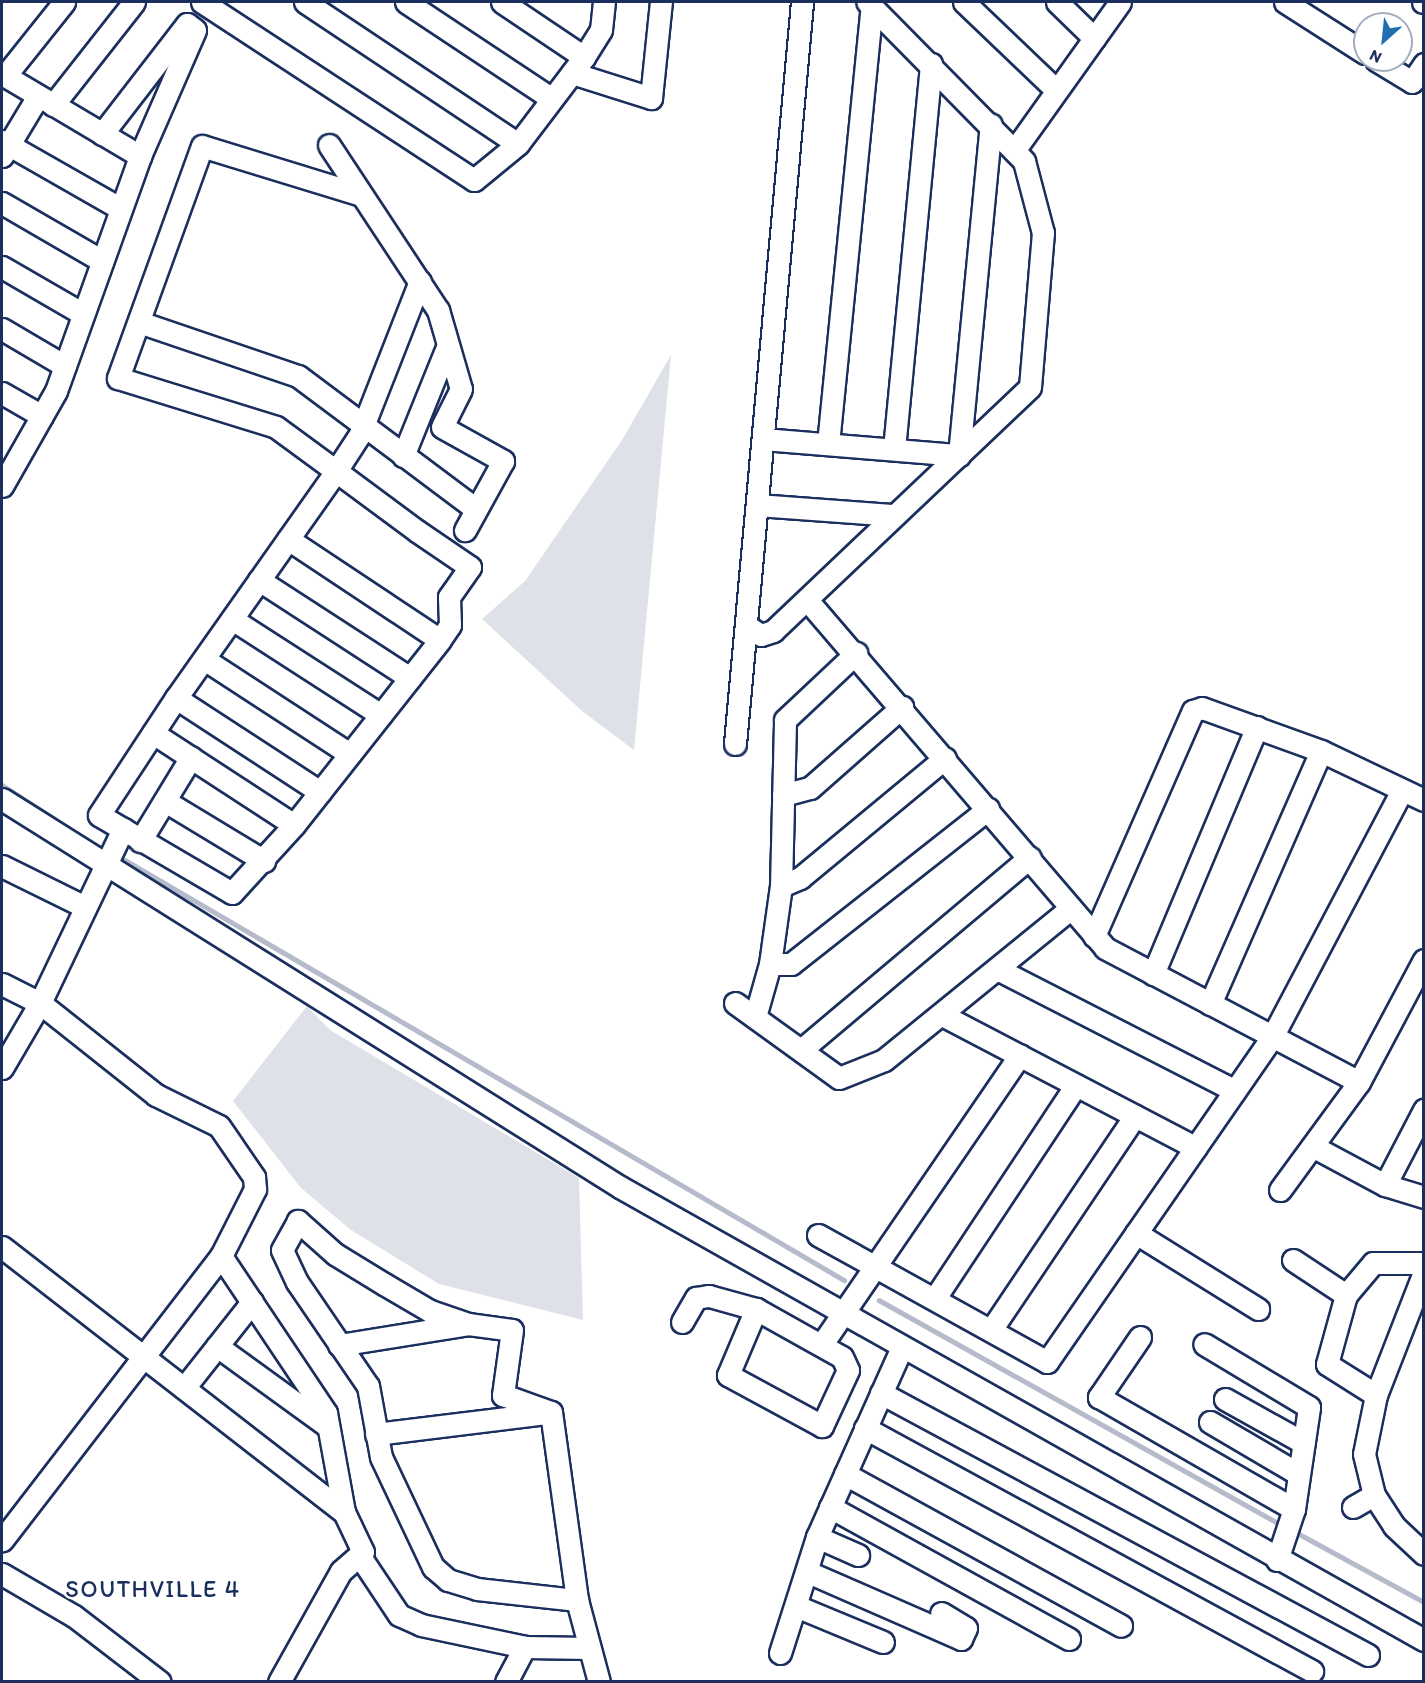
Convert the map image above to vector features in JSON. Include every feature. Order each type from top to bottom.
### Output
[{"type":"street","points":[[64,2],[3,75],[140,156]]},
{"type":"street","points":[[121,208],[4,148],[134,2]]},
{"type":"street","points":[[202,2],[474,180],[518,144],[578,65],[601,30],[603,2]]},
{"type":"street","points":[[305,2],[518,144]]},
{"type":"street","points":[[406,2],[552,99]]},
{"type":"street","points":[[502,2],[578,65],[651,98],[661,2]]},
{"type":"street","points":[[735,744],[748,627],[802,2]]},
{"type":"street","points":[[964,2],[1056,90]]},
{"type":"street","points":[[1057,2],[1094,38]]},
{"type":"street","points":[[1016,148],[1120,2]]},
{"type":"street","points":[[1285,2],[1353,45]]},
{"type":"street","points":[[828,444],[869,4]]},
{"type":"street","points":[[748,627],[768,634],[808,601],[892,515],[1030,387],[1043,233],[1016,148],[869,4]]},
{"type":"street","points":[[2,486],[7,461],[42,416],[65,366],[140,156],[195,30],[187,24],[102,134]]},
{"type":"street","points":[[894,449],[932,64]]},
{"type":"street","points":[[1396,72],[1412,82],[1424,64]]},
{"type":"street","points":[[959,455],[991,125]]},
{"type":"street","points":[[329,144],[438,310],[461,389],[442,427],[503,461],[465,530]]},
{"type":"street","points":[[361,195],[202,146],[118,378],[276,427],[336,471],[470,567],[449,597],[450,625],[440,640],[294,825],[264,861],[232,893],[99,815],[176,698],[336,471],[364,425],[420,280]]},
{"type":"street","points":[[2,203],[102,261]]},
{"type":"street","points":[[2,267],[83,314]]},
{"type":"street","points":[[139,322],[298,376],[476,509]]},
{"type":"street","points":[[2,329],[65,366]]},
{"type":"street","points":[[403,456],[447,347]]},
{"type":"street","points":[[2,393],[42,416]]},
{"type":"street","points":[[763,438],[959,455]]},
{"type":"street","points":[[757,505],[892,515]]},
{"type":"street","points":[[288,539],[440,640]]},
{"type":"street","points":[[259,580],[410,678]]},
{"type":"street","points":[[808,601],[856,653],[1105,948],[1359,1082]]},
{"type":"street","points":[[232,619],[381,715]]},
{"type":"street","points":[[755,1017],[770,964],[781,886],[785,720],[856,653]]},
{"type":"street","points":[[204,659],[350,754]]},
{"type":"street","points":[[176,698],[320,792]]},
{"type":"street","points":[[783,795],[810,789],[902,707]]},
{"type":"street","points":[[1094,936],[1186,721],[1202,708],[1321,751],[1424,800]]},
{"type":"street","points":[[1153,974],[1257,727]]},
{"type":"street","points":[[153,733],[294,825]]},
{"type":"street","points":[[1210,1004],[1321,751]]},
{"type":"street","points":[[2,1068],[40,1003],[104,862],[165,801],[191,757]]},
{"type":"street","points":[[781,886],[800,878],[945,758]]},
{"type":"street","points":[[818,1235],[878,1266],[1047,1362],[1272,1037],[1402,790]]},
{"type":"street","points":[[2,800],[104,862],[329,1008],[840,1315],[1280,1556],[1424,1640]]},
{"type":"street","points":[[165,801],[264,861]]},
{"type":"street","points":[[770,964],[791,964],[988,808]]},
{"type":"street","points":[[801,1050],[1030,857]]},
{"type":"street","points":[[2,866],[85,907]]},
{"type":"street","points":[[735,1003],[839,1078],[884,1060],[944,1016],[1071,908]]},
{"type":"street","points":[[1280,1190],[1314,1147],[1359,1082],[1424,960]]},
{"type":"street","points":[[998,969],[1235,1091]]},
{"type":"street","points":[[2,984],[40,1003],[117,1070],[219,1126],[237,1148],[254,1177],[255,1189],[221,1256],[2,1540]]},
{"type":"street","points":[[944,1016],[1196,1148]]},
{"type":"street","points":[[822,1344],[840,1315],[878,1266],[1020,1055]]},
{"type":"street","points":[[935,1298],[1076,1085]]},
{"type":"street","points":[[992,1330],[1135,1116]]},
{"type":"street","points":[[1385,1185],[1421,1120]]},
{"type":"street","points":[[1314,1147],[1385,1185],[1424,1197]]},
{"type":"street","points":[[551,1412],[503,1395],[512,1330],[468,1324],[430,1311],[335,1254],[298,1221],[282,1254],[339,1346],[368,1386],[376,1434],[419,1546],[448,1580],[577,1600]]},
{"type":"street","points":[[1136,1233],[1258,1309]]},
{"type":"street","points":[[2,1247],[344,1512]]},
{"type":"street","points":[[221,1256],[324,1408],[344,1512],[363,1552],[341,1571],[279,1682]]},
{"type":"street","points":[[1293,1260],[1346,1295]]},
{"type":"street","points":[[1376,1395],[1327,1364],[1346,1295],[1373,1263],[1424,1263]]},
{"type":"street","points":[[1424,1272],[1376,1395],[1365,1454],[1374,1496],[1394,1526],[1424,1554]]},
{"type":"street","points":[[682,1322],[700,1295],[756,1309],[822,1344],[847,1362],[848,1370],[822,1426],[728,1375],[756,1309]]},
{"type":"street","points":[[184,1388],[252,1302]]},
{"type":"street","points":[[339,1346],[468,1324]]},
{"type":"street","points":[[1140,1337],[1099,1397],[1292,1518]]},
{"type":"street","points":[[1204,1344],[1306,1403],[1304,1443],[1297,1473],[1292,1518],[1280,1556]]},
{"type":"street","points":[[217,1346],[326,1425]]},
{"type":"street","points":[[780,1653],[808,1572],[817,1537],[902,1349]]},
{"type":"street","points":[[881,1393],[1368,1655]]},
{"type":"street","points":[[1225,1398],[1304,1443]]},
{"type":"street","points":[[376,1434],[551,1412]]},
{"type":"street","points":[[551,1412],[577,1600],[599,1682]]},
{"type":"street","points":[[1210,1422],[1297,1473]]},
{"type":"street","points":[[865,1428],[1312,1671]]},
{"type":"street","points":[[845,1474],[1120,1626]]},
{"type":"street","points":[[1353,1507],[1374,1496]]},
{"type":"street","points":[[830,1508],[1070,1639]]},
{"type":"street","points":[[817,1537],[858,1555]]},
{"type":"street","points":[[358,1555],[399,1615],[470,1638],[525,1647],[589,1648]]},
{"type":"street","points":[[808,1572],[961,1639],[966,1628],[941,1613]]},
{"type":"street","points":[[2,1574],[74,1616],[160,1682]]},
{"type":"street","points":[[796,1606],[883,1642]]},
{"type":"street","points":[[506,1682],[525,1647]]},
{"type":"shaded area","points":[[671,355],[634,750],[582,711],[482,619],[525,581],[622,440]]},
{"type":"shaded area","points":[[307,1006],[330,1030],[579,1178],[583,1320],[439,1284],[351,1230],[301,1188],[233,1101]]},
{"type":"waterway","points":[[2,785],[55,819]]},
{"type":"waterway","points":[[125,860],[844,1280]]},
{"type":"waterway","points":[[879,1300],[1282,1525]]},
{"type":"waterway","points":[[1292,1530],[1424,1602]]},
{"type":"district","name":"SOUTHVILLE 4","points":[[153,1589]]}]
